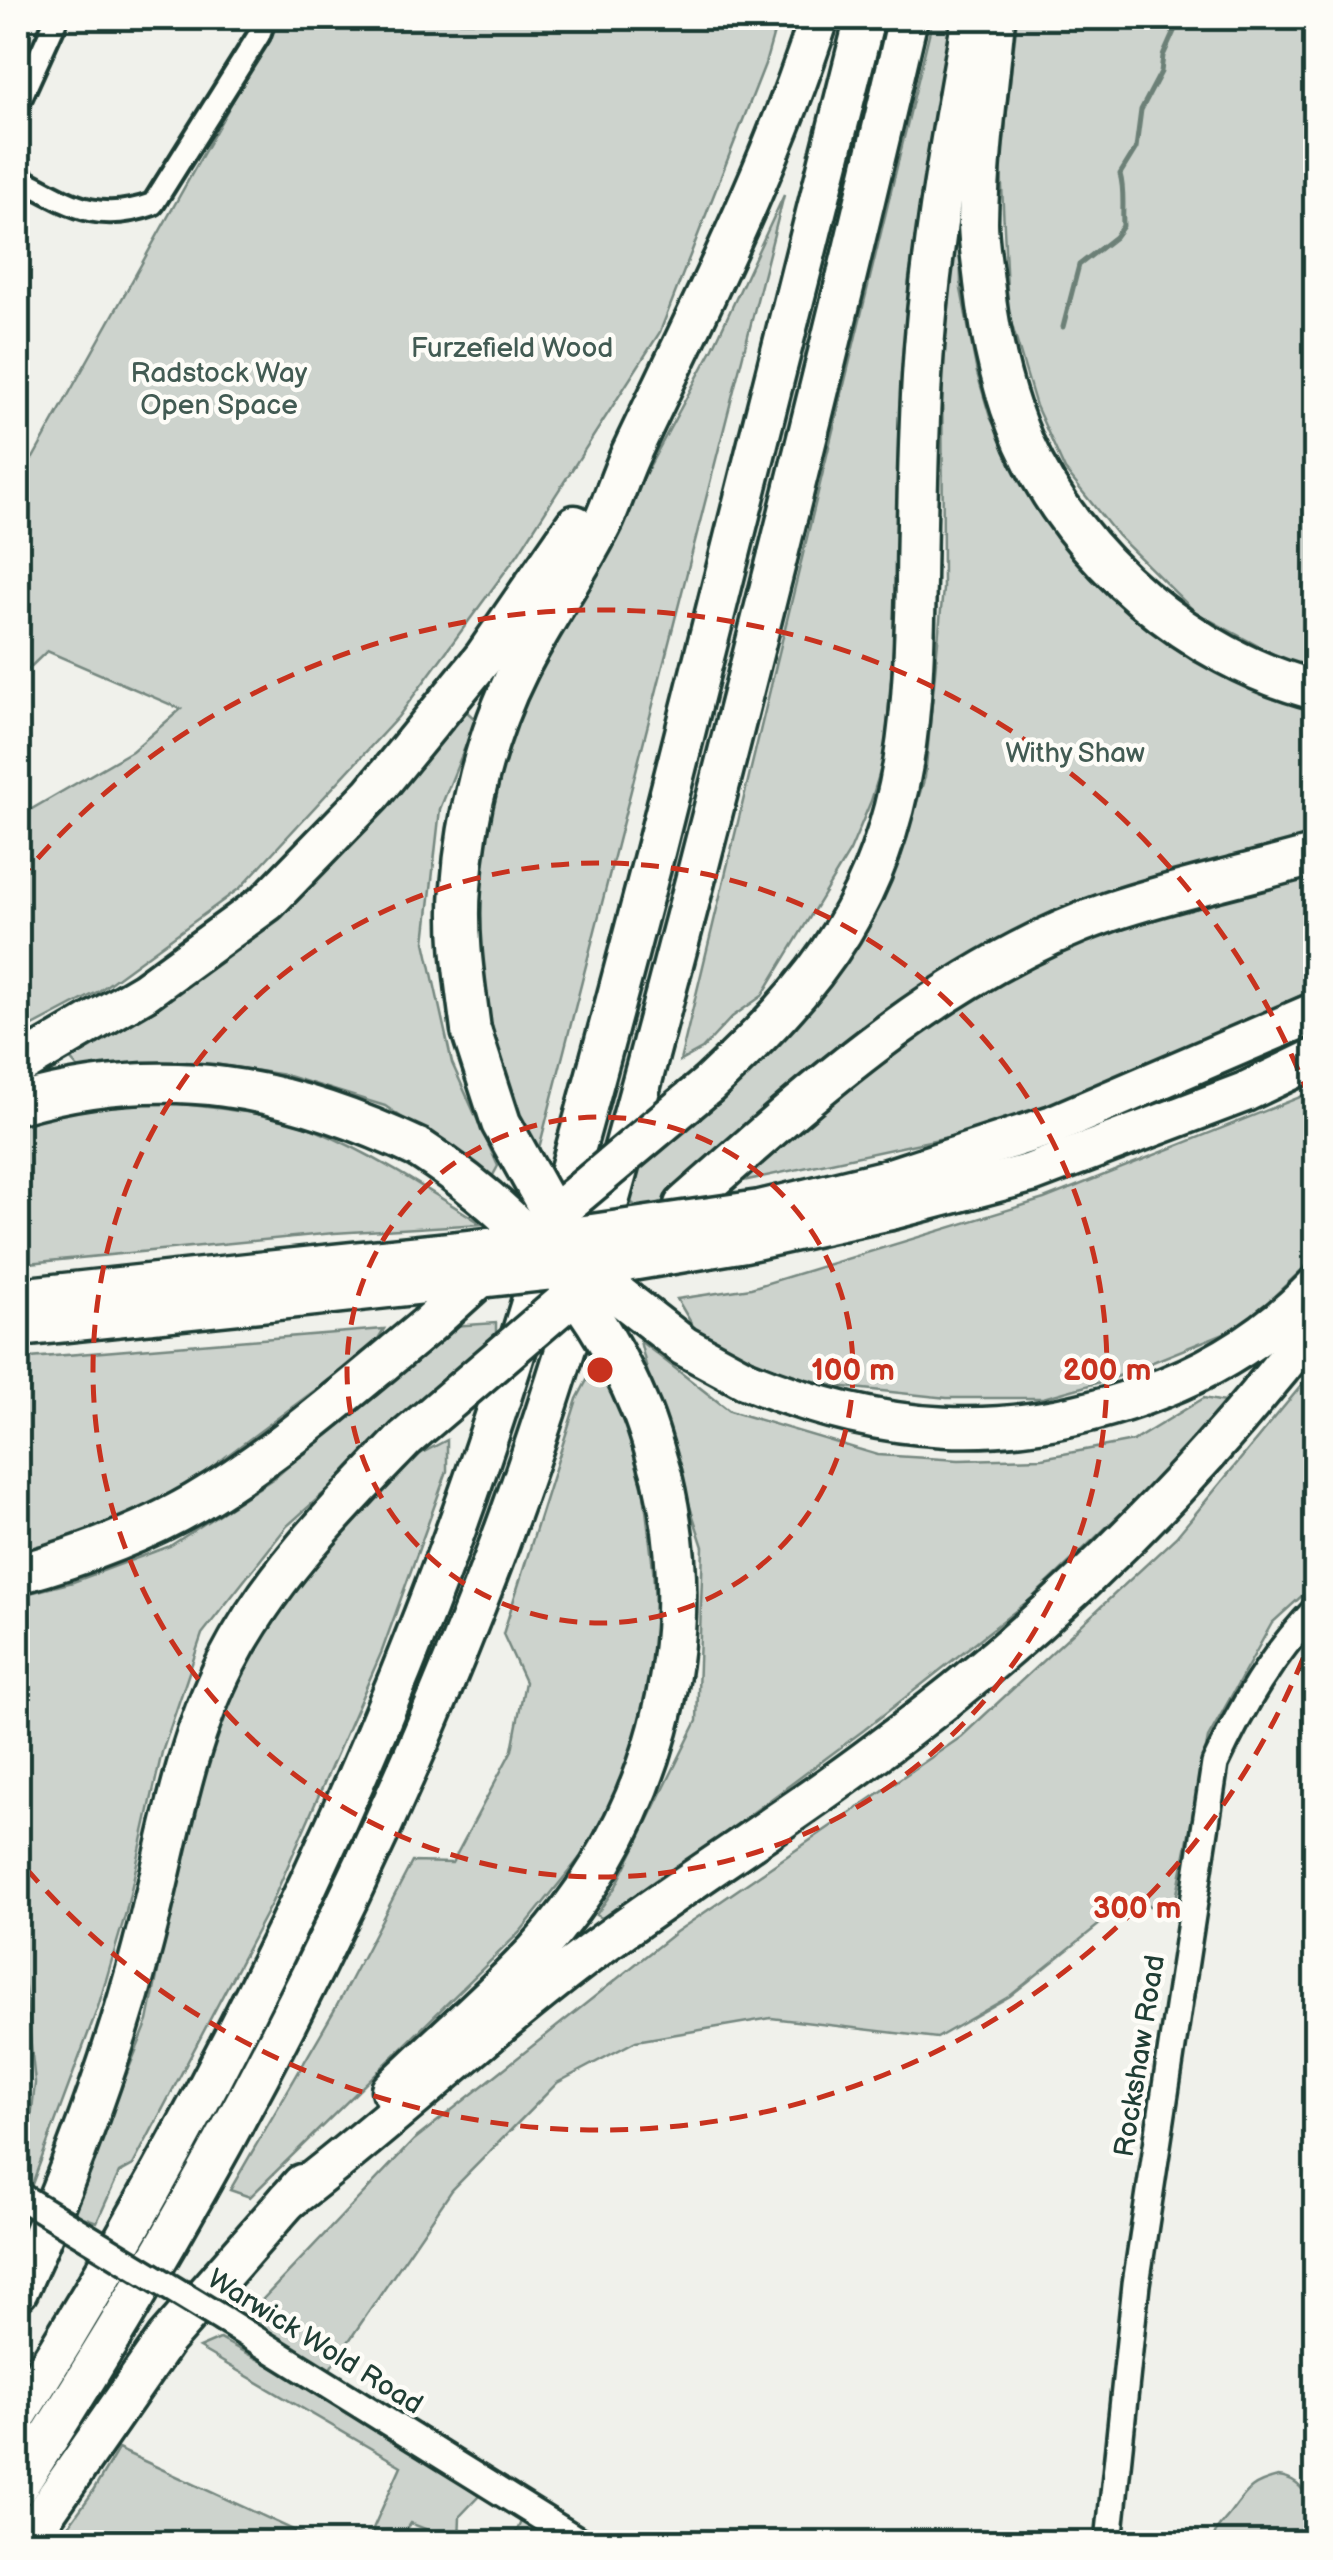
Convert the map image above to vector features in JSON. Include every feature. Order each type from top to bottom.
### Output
[{"type":"highway","points":[[819,18],[802,72],[733,239],[627,461],[604,518],[518,672],[488,751],[467,832],[460,890],[461,950],[471,1030],[500,1122],[551,1214],[612,1289],[684,1346],[746,1378],[834,1411],[910,1424],[987,1428],[1034,1425],[1096,1412],[1177,1384],[1221,1362],[1260,1336],[1316,1286]]},
{"type":"highway","points":[[18,2414],[156,2184],[272,1965],[382,1719],[479,1465],[560,1201],[628,952],[865,18]]},
{"type":"highway","points":[[18,2486],[172,2237],[298,2006],[412,1762],[509,1517],[566,1348],[659,1020],[773,575],[908,18]]},
{"type":"highway","points":[[18,1574],[94,1551],[191,1505],[272,1452],[427,1326],[574,1195],[708,1085],[806,985],[842,932],[869,882],[902,783],[914,691],[918,457],[936,226],[972,18]]},
{"type":"highway","points":[[995,18],[978,223],[986,305],[999,369],[1024,443],[1056,500],[1105,562],[1165,616],[1235,659],[1316,690]]},
{"type":"highway","points":[[18,1066],[144,992],[267,902],[372,794],[484,658],[587,508],[627,461]]},
{"type":"highway","points":[[18,2291],[99,2090],[138,1964],[186,1772],[223,1668],[267,1592],[294,1557],[406,1438],[543,1318],[684,1205],[813,1091],[900,1025],[1004,960],[1108,913],[1316,855]]},
{"type":"highway","points":[[887,1195],[1316,1012]]},
{"type":"highway","points":[[18,1327],[508,1246],[1030,1173],[1246,1092],[1316,1058]]},
{"type":"highway","points":[[18,1104],[78,1088],[124,1083],[213,1084],[284,1096],[345,1115],[420,1149],[466,1179],[501,1208],[578,1295],[606,1338],[642,1410],[662,1476],[674,1542],[675,1647],[662,1724],[634,1802],[594,1874],[536,1951],[340,2140],[166,2340],[25,2542]]},
{"type":"highway","points":[[18,1298],[268,1286]]},
{"type":"highway","points":[[288,2200],[353,2151],[578,1962],[868,1760],[1038,1624],[1197,1464],[1270,1383],[1316,1323]]},
{"type":"street","points":[[18,104],[57,18]]},
{"type":"street","points":[[18,177],[82,210],[125,214],[153,204],[259,35],[265,18]]},
{"type":"street","name":"Rockshaw Road","points":[[1109,2542],[1136,2284],[1214,1764],[1251,1692],[1277,1652],[1316,1609]]},
{"type":"street","name":"Warwick Wold Road","points":[[18,2195],[580,2542]]},
{"type":"green space","points":[[279,18],[485,22],[442,18],[778,18],[765,64],[660,332],[518,554],[398,717],[240,888],[99,991],[18,1034],[18,817],[132,751],[181,709],[47,651],[18,679],[18,453],[33,458]]},
{"type":"green space","points":[[933,18],[952,18],[953,22],[909,278],[902,372],[895,627],[885,755],[850,851],[762,996],[732,1017],[702,1049],[680,1061]]},
{"type":"green space","points":[[1017,18],[1315,18],[1315,669],[1284,660],[1195,612],[1118,536],[1065,470],[1036,406],[1008,312],[1001,165]]},
{"type":"green space","points":[[784,195],[536,1160],[506,1107],[479,984],[474,888],[489,791],[520,707],[713,348]]},
{"type":"green space","name":"Withy Shaw","points":[[956,212],[960,221],[961,289],[990,417],[1054,530],[1131,613],[1207,667],[1283,702],[1315,709],[1315,840],[1117,894],[1002,939],[957,964],[871,1024],[672,1198],[642,1210],[616,1192],[803,1017],[867,931],[903,846],[925,777],[943,589],[942,319]]},
{"type":"green space","points":[[466,711],[476,720],[440,809],[425,942],[452,1063],[498,1166],[491,1179],[385,1106],[285,1075],[214,1064],[83,1074],[69,1058],[168,996],[330,858]]},
{"type":"green space","points":[[1315,874],[1315,989],[1092,1091],[985,1129],[743,1181],[792,1134],[895,1054],[973,999],[1027,968],[1118,930]]},
{"type":"green space","points":[[1315,1091],[1315,1257],[1244,1325],[1111,1379],[1043,1398],[947,1398],[835,1386],[760,1368],[697,1333],[677,1299],[751,1288],[1044,1199]]},
{"type":"green space","points":[[153,1100],[254,1114],[313,1129],[378,1161],[482,1224],[334,1233],[18,1264],[18,1124],[36,1117]]},
{"type":"green space","points":[[496,1323],[496,1339],[287,1526],[202,1634],[162,1752],[126,1912],[98,2007],[31,2187],[24,2182],[35,2083],[23,1969],[18,1955],[18,1596],[73,1582],[170,1546],[277,1476],[451,1326]]},
{"type":"green space","points":[[384,1329],[373,1347],[173,1496],[99,1527],[18,1554],[18,1359]]},
{"type":"green space","points":[[640,1341],[730,1411],[878,1455],[959,1460],[1042,1458],[1133,1441],[1204,1398],[1224,1402],[1218,1421],[1032,1598],[864,1730],[607,1921],[596,1915],[616,1886],[697,1721],[703,1547]]},
{"type":"green space","points":[[595,1365],[615,1385],[644,1493],[653,1568],[658,1649],[634,1760],[582,1855],[520,1932],[250,2197],[230,2190],[334,2011],[412,1862],[452,1863],[512,1750],[525,1682],[503,1634],[577,1399]]},
{"type":"green space","points":[[1315,1369],[1315,1584],[1272,1623],[1208,1738],[1174,1909],[1126,1903],[1010,1996],[937,2038],[771,2018],[636,2041],[557,2083],[452,2190],[327,2373],[245,2318],[414,2140],[676,1932],[961,1737],[1176,1537]]},
{"type":"green space","points":[[447,1440],[447,1471],[382,1651],[272,1902],[133,2165],[119,2173],[97,2222],[71,2213],[148,2021],[177,1877],[216,1727],[255,1636],[343,1527],[420,1454]]},
{"type":"green space","points":[[220,2339],[359,2414],[479,2496],[460,2516],[459,2542],[410,2523],[398,2542],[367,2542],[401,2466],[199,2348]]},
{"type":"green space","points":[[118,2449],[313,2539],[317,2542],[57,2542]]},
{"type":"green space","points":[[1278,2477],[1297,2485],[1309,2500],[1315,2542],[1213,2542],[1218,2528],[1249,2490]]},
{"type":"green space","points":[[522,2519],[558,2542],[512,2542]]},
{"type":"waterway","points":[[1063,327],[1079,265],[1123,226],[1120,174],[1136,148],[1141,110],[1161,72],[1163,56],[1180,18]]},
{"type":"park label","name":"Furzefield Wood","points":[[512,348]]},
{"type":"park label","name":"Radstock Way Open Space","points":[[219,389]]}]
